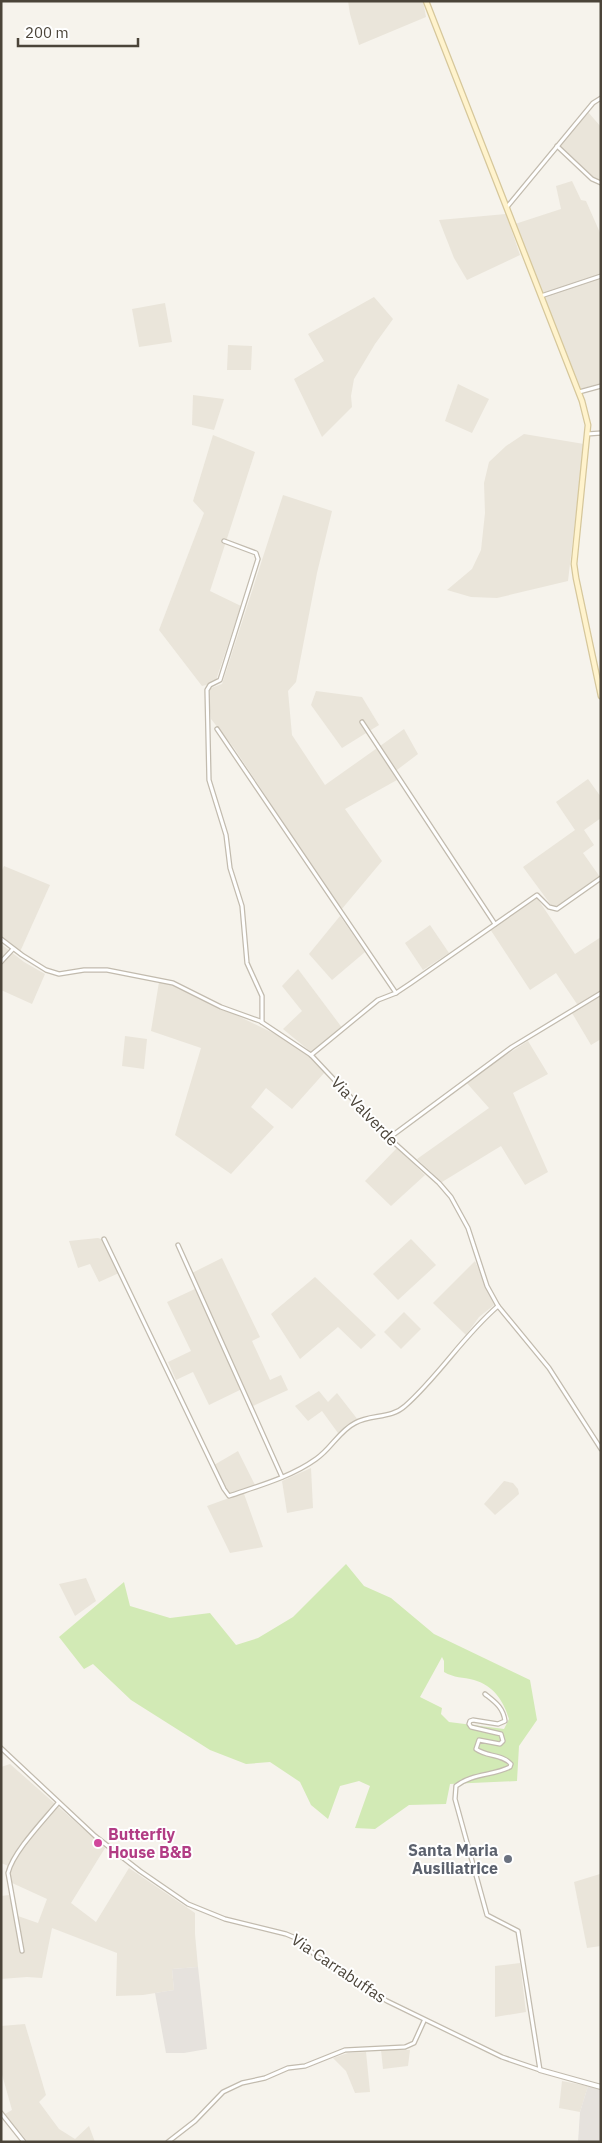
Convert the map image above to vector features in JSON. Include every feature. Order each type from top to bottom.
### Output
[{"type":"main road","points":[[426,1],[579,392],[588,425],[574,564],[601,696]]},
{"type":"street","points":[[506,207],[593,103],[601,98]]},
{"type":"street","points":[[557,146],[592,179],[601,183]]},
{"type":"street","points":[[541,296],[601,276]]},
{"type":"street","points":[[579,392],[601,386]]},
{"type":"street","points":[[587,434],[601,433]]},
{"type":"street","points":[[224,541],[256,553],[258,559],[220,680],[210,685],[206,690],[209,780],[226,835],[230,868],[242,906],[247,963],[262,996],[262,1022]]},
{"type":"street","points":[[362,722],[495,924]]},
{"type":"street","points":[[217,729],[396,993]]},
{"type":"street","points":[[311,1055],[378,1000],[396,993],[537,895],[549,907],[557,909],[601,878]]},
{"type":"street","name":"Via Valverde","points":[[1,939],[46,970],[59,974],[84,970],[107,970],[172,984],[222,1007],[262,1022],[311,1055],[389,1138],[439,1183],[453,1200],[468,1228],[487,1286],[498,1306],[549,1368],[601,1449]]},
{"type":"street","points":[[1,962],[13,949]]},
{"type":"street","points":[[389,1138],[512,1047],[601,993]]},
{"type":"street","points":[[104,1239],[229,1496],[282,1476],[317,1459],[342,1432],[357,1422],[397,1413],[453,1356],[498,1306]]},
{"type":"street","points":[[178,1245],[282,1476]]},
{"type":"street","points":[[485,1694],[498,1704],[503,1712],[504,1721],[498,1724],[474,1720],[470,1721],[469,1724],[501,1734],[503,1740],[500,1744],[479,1740],[476,1749],[480,1752],[503,1758],[511,1764],[510,1767],[503,1771],[464,1780],[456,1786],[454,1799],[487,1915],[518,1931],[540,2070]]},
{"type":"street","name":"Via Carrabuffas","points":[[1,1748],[58,1803],[126,1861],[188,1904],[225,1918],[266,1928],[298,1939],[315,1955],[338,1971],[424,2020],[502,2057],[601,2087]]},
{"type":"street","points":[[22,1951],[8,1873],[10,1866],[28,1839],[58,1803]]},
{"type":"street","points":[[168,2142],[194,2121],[223,2092],[242,2083],[265,2078],[288,2068],[304,2066],[345,2050],[405,2047],[414,2043],[424,2020]]},
{"type":"street","points":[[1,2113],[24,2142]]},
{"type":"shaded area","points":[[348,1],[423,1],[426,17],[359,45]]},
{"type":"shaded area","points":[[588,112],[601,127],[601,182],[590,177],[558,147]]},
{"type":"shaded area","points":[[572,181],[581,200],[586,201],[601,235],[601,383],[581,389],[515,224],[561,209],[556,186]]},
{"type":"shaded area","points":[[506,214],[520,255],[467,280],[454,258],[439,220]]},
{"type":"shaded area","points":[[374,297],[393,319],[354,379],[351,396],[352,407],[322,437],[294,379],[324,361],[308,334]]},
{"type":"shaded area","points":[[165,303],[172,342],[139,347],[132,309]]},
{"type":"shaded area","points":[[228,345],[252,346],[251,370],[227,370]]},
{"type":"shaded area","points":[[458,384],[489,399],[472,433],[445,421]]},
{"type":"shaded area","points":[[193,395],[224,399],[214,430],[192,425]]},
{"type":"shaded area","points":[[524,434],[584,444],[568,581],[497,598],[471,597],[447,590],[472,569],[481,550],[485,513],[484,483],[489,462],[506,446]]},
{"type":"shaded area","points":[[213,435],[255,452],[210,591],[241,606],[215,683],[202,686],[159,630],[204,513],[193,501]]},
{"type":"shaded area","points":[[283,495],[332,511],[317,573],[296,682],[288,691],[292,735],[325,785],[404,729],[418,754],[393,773],[397,780],[345,809],[382,861],[341,910],[234,748],[211,719],[208,694],[211,688],[222,684]]},
{"type":"shaded area","points":[[316,691],[362,697],[379,725],[342,748],[311,705]]},
{"type":"shaded area","points":[[588,779],[601,797],[601,818],[584,830],[594,845],[583,853],[600,877],[554,909],[523,867],[575,830],[556,802]]},
{"type":"shaded area","points":[[4,866],[50,885],[19,954],[1,937],[1,872]]},
{"type":"shaded area","points":[[537,898],[575,954],[601,937],[601,993],[579,1007],[556,973],[530,990],[490,929]]},
{"type":"shaded area","points":[[340,916],[365,952],[332,980],[309,954]]},
{"type":"shaded area","points":[[430,925],[449,953],[423,970],[405,943]]},
{"type":"shaded area","points":[[1,944],[24,962],[45,974],[32,1004],[1,990]]},
{"type":"shaded area","points":[[298,969],[343,1029],[311,1052],[283,1029],[302,1011],[282,986]]},
{"type":"shaded area","points":[[159,982],[176,986],[294,1043],[325,1072],[292,1109],[266,1088],[251,1107],[274,1127],[231,1174],[175,1135],[201,1048],[151,1031]]},
{"type":"shaded area","points":[[601,995],[601,1039],[591,1045],[572,1013]]},
{"type":"shaded area","points":[[125,1036],[147,1039],[144,1069],[122,1066]]},
{"type":"shaded area","points":[[528,1041],[548,1074],[513,1093],[548,1172],[525,1185],[501,1146],[442,1182],[417,1159],[489,1108],[465,1081]]},
{"type":"shaded area","points":[[397,1148],[425,1175],[391,1206],[365,1181]]},
{"type":"shaded area","points":[[98,1238],[104,1240],[119,1273],[99,1282],[90,1264],[78,1268],[69,1241]]},
{"type":"shaded area","points":[[411,1239],[436,1265],[398,1300],[373,1274]]},
{"type":"shaded area","points":[[222,1258],[260,1337],[252,1341],[270,1380],[281,1375],[288,1390],[253,1406],[244,1388],[209,1405],[193,1372],[176,1380],[168,1362],[191,1351],[167,1302],[197,1288],[190,1274]]},
{"type":"shaded area","points":[[475,1261],[494,1305],[479,1317],[466,1335],[433,1303]]},
{"type":"shaded area","points":[[315,1277],[376,1335],[361,1349],[338,1327],[300,1359],[271,1314]]},
{"type":"shaded area","points":[[404,1312],[421,1329],[401,1349],[384,1332]]},
{"type":"shaded area","points":[[319,1391],[328,1402],[337,1393],[358,1420],[338,1433],[322,1411],[308,1421],[295,1406]]},
{"type":"shaded area","points":[[238,1451],[255,1485],[243,1491],[263,1547],[230,1553],[207,1506],[229,1498],[214,1465]]},
{"type":"shaded area","points":[[311,1468],[313,1508],[287,1513],[282,1481]]},
{"type":"shaded area","points":[[504,1481],[513,1483],[518,1489],[519,1494],[495,1515],[484,1504]]},
{"type":"shaded area","points":[[86,1578],[96,1601],[75,1616],[59,1584]]},
{"type":"shaded area","points":[[10,1764],[105,1848],[71,1903],[96,1922],[129,1868],[195,1913],[198,1967],[172,1969],[174,1990],[143,1995],[116,1996],[117,1953],[52,1928],[42,1978],[1,1979],[1,1896],[9,1895],[15,1915],[38,1923],[47,1899],[10,1882],[11,1867],[1,1863],[1,1767]]},
{"type":"shaded area","points":[[600,1874],[601,1946],[587,1948],[574,1882]]},
{"type":"shaded area","points":[[520,1963],[526,2012],[495,2017],[495,1966]]},
{"type":"shaded area","points":[[198,1967],[207,2049],[184,2053],[166,2053],[155,1993],[174,1990],[172,1969]]},
{"type":"shaded area","points":[[25,2024],[46,2095],[39,2102],[59,2129],[75,2139],[89,2126],[95,2142],[28,2142],[5,2114],[12,2110],[1,2071],[1,2026]]},
{"type":"shaded area","points":[[381,2050],[410,2050],[408,2066],[383,2069]]},
{"type":"shaded area","points":[[366,2052],[370,2092],[355,2093],[346,2071],[333,2058],[348,2053]]},
{"type":"shaded area","points":[[562,2081],[588,2086],[580,2112],[559,2108]]},
{"type":"shaded area","points":[[588,2086],[601,2089],[601,2142],[578,2142],[580,2112]]},
{"type":"green space","points":[[346,1564],[364,1586],[391,1598],[434,1634],[530,1680],[537,1720],[519,1746],[517,1781],[450,1784],[446,1804],[409,1805],[375,1829],[355,1828],[370,1786],[359,1781],[340,1786],[328,1819],[311,1805],[300,1782],[270,1762],[246,1764],[210,1750],[131,1700],[93,1664],[84,1669],[59,1637],[124,1582],[130,1606],[170,1618],[210,1613],[236,1645],[258,1638],[293,1617]],"holes":[[[442,1657],[444,1672],[481,1683],[497,1695],[509,1719],[504,1729],[449,1722],[441,1714],[442,1708],[420,1697]]]},
{"type":"place","name":"Butterfly House B&B","points":[[98,1843]]},
{"type":"place","name":"Santa Maria Ausiliatrice","points":[[508,1859]]}]
